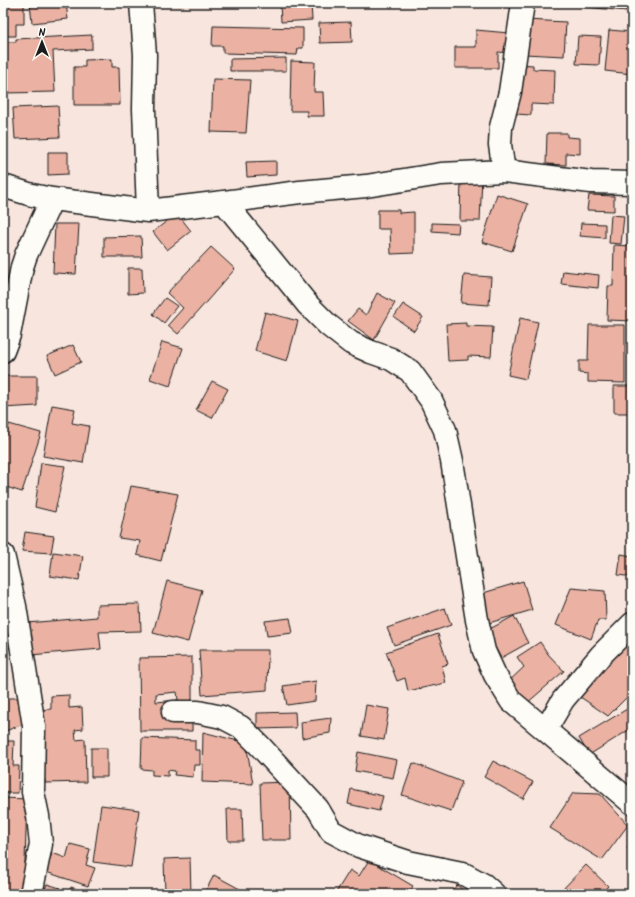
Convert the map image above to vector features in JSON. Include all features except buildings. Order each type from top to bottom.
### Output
[{"type":"street","points":[[141,3],[145,55],[144,109],[148,211]]},
{"type":"street","points":[[504,171],[500,145],[501,127],[510,92],[523,3]]},
{"type":"street","points":[[3,186],[32,195],[52,199],[148,211],[300,192],[366,186],[441,174],[504,171],[591,182],[632,183]]},
{"type":"street","points":[[3,351],[9,335],[22,267],[52,199]]},
{"type":"street","points":[[224,202],[308,305],[328,325],[351,343],[391,359],[410,371],[431,400],[445,430],[452,461],[477,620],[484,651],[495,675],[511,701],[632,802]]},
{"type":"street","points":[[3,555],[15,606],[34,726],[32,792],[38,816],[41,844],[31,894]]},
{"type":"street","points":[[546,729],[563,700],[601,655],[632,624]]},
{"type":"street","points":[[173,712],[198,712],[222,717],[240,727],[259,745],[318,809],[331,831],[359,846],[408,862],[462,872],[484,885],[494,894]]}]
